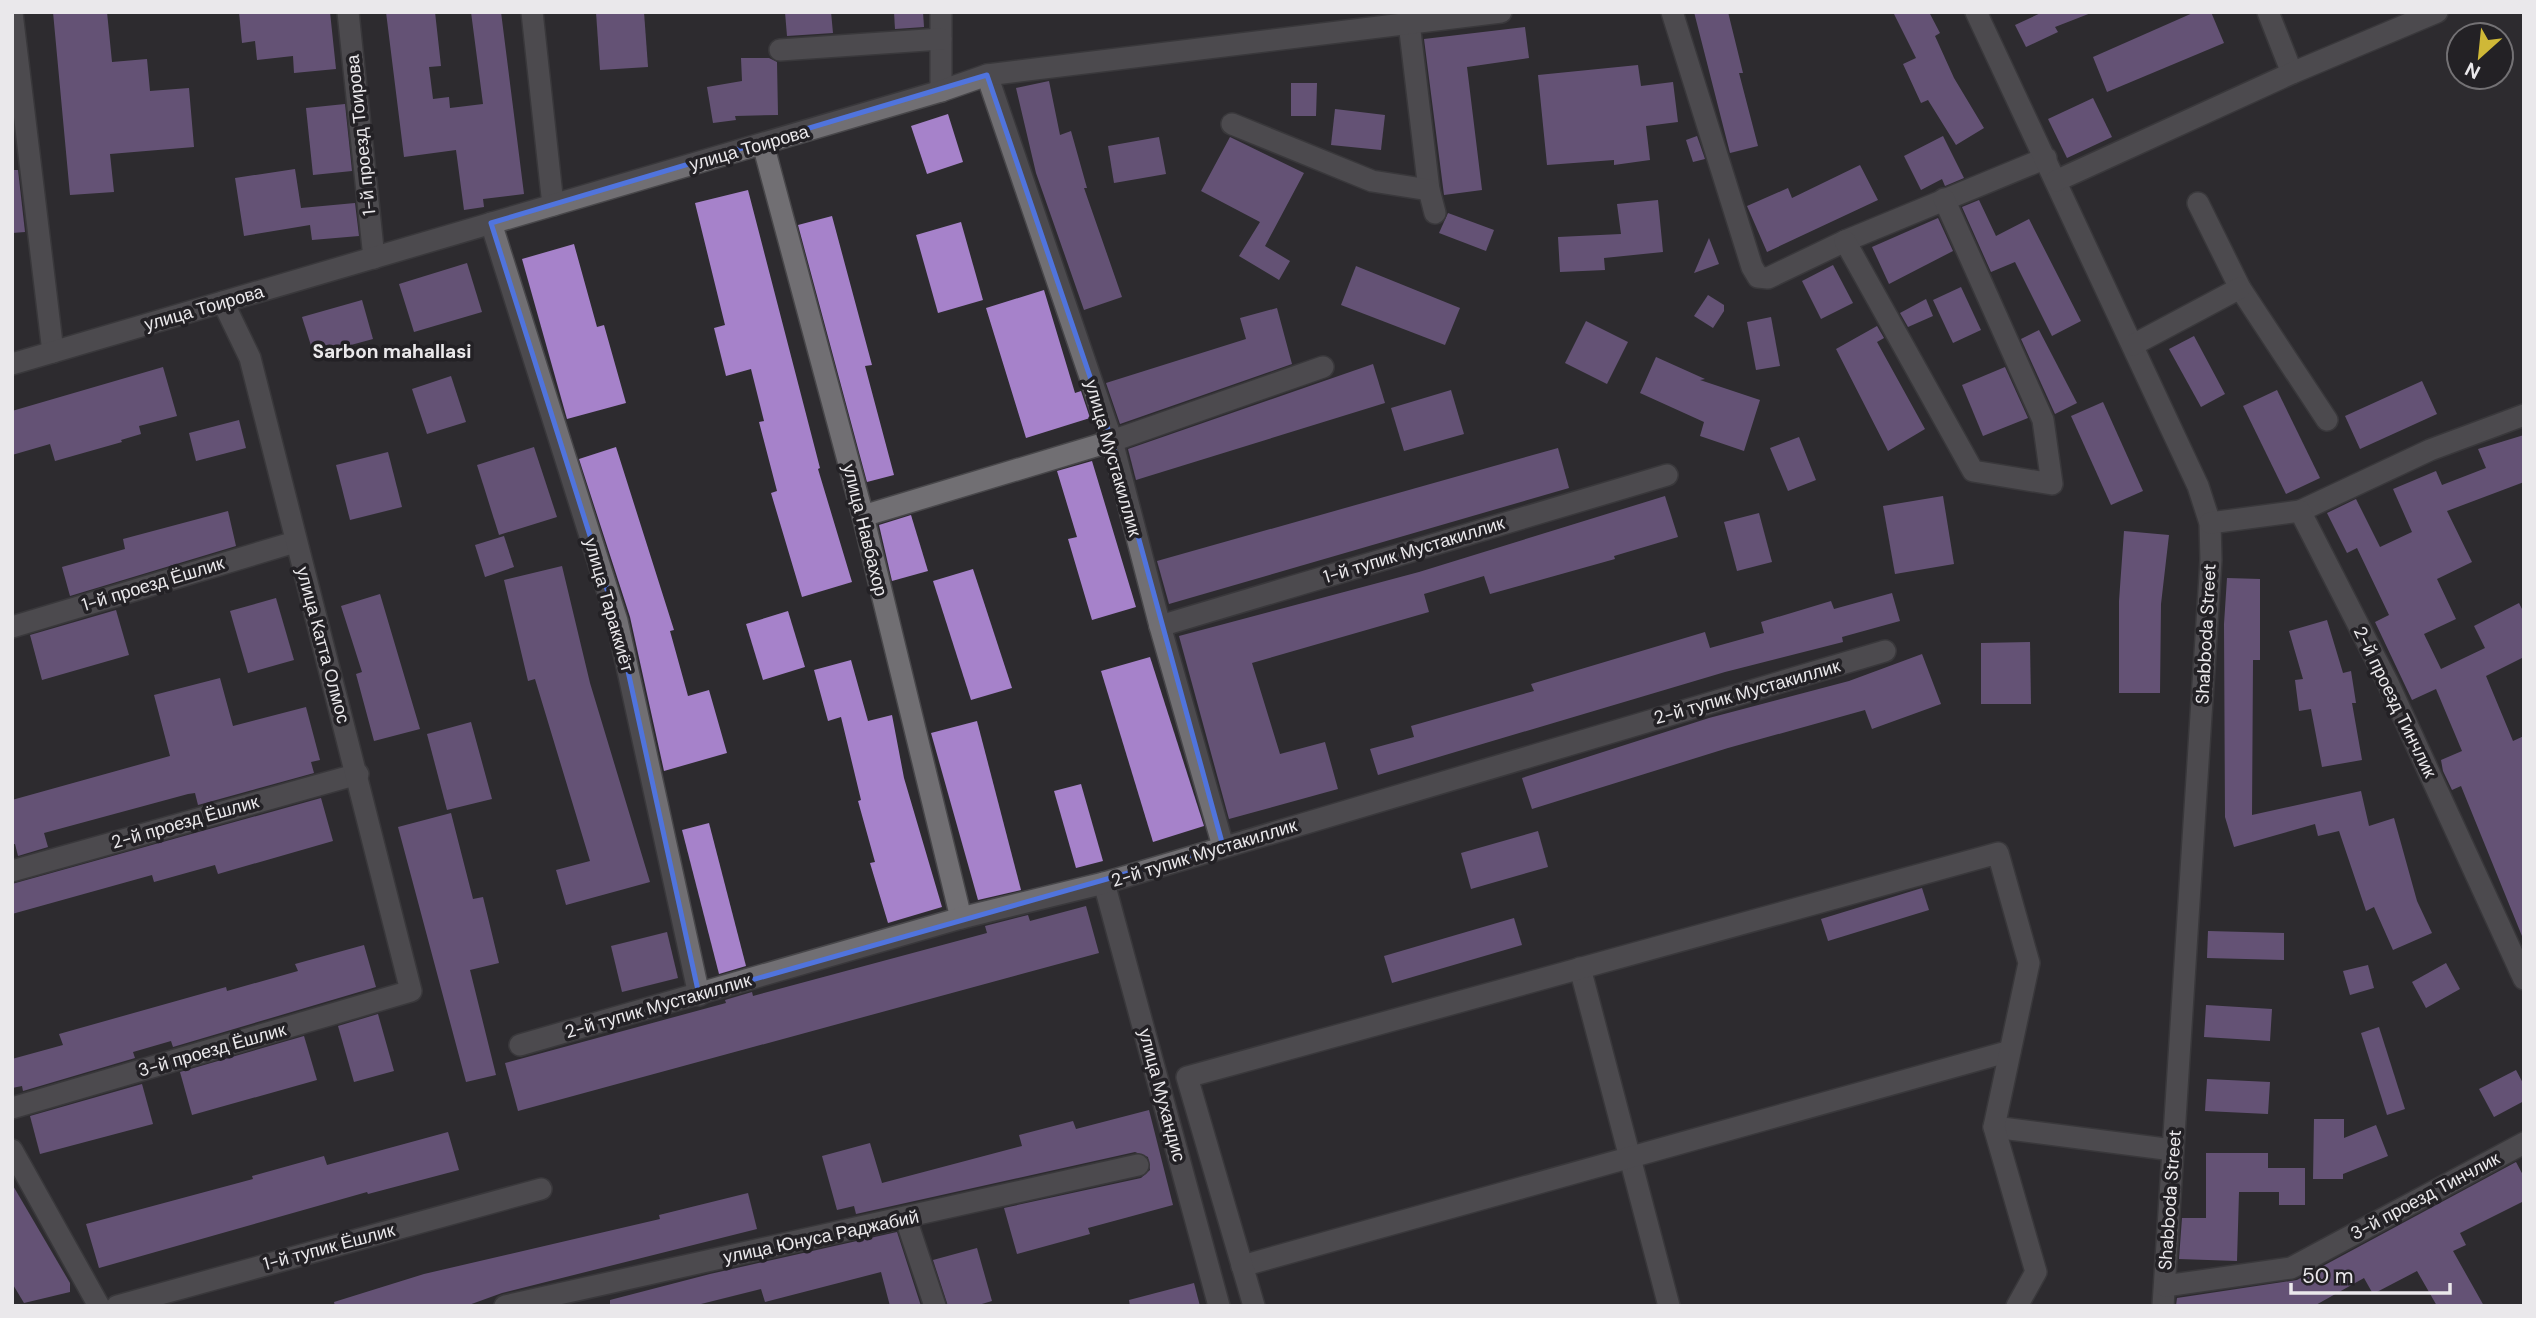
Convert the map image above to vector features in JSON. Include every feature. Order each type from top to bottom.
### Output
[{"type":"street","name":"1-й проезд Тоирова","points":[[348,12],[374,258]]},
{"type":"street","points":[[532,12],[553,205]]},
{"type":"street","points":[[941,12],[941,91]]},
{"type":"street","name":"улица Тоирова","points":[[12,364],[763,144],[987,75],[1501,12]]},
{"type":"street","points":[[1672,12],[1752,267],[1758,277],[1768,278],[1845,241],[2046,158]]},
{"type":"street","name":"Shabboda Street","points":[[1976,12],[2198,486],[2210,523],[2211,560],[2164,1296]]},
{"type":"street","points":[[2268,12],[2292,73]]},
{"type":"street","points":[[2056,181],[2292,73],[2437,12]]},
{"type":"street","points":[[12,13],[53,352]]},
{"type":"street","points":[[1409,23],[1429,191],[1435,213]]},
{"type":"street","points":[[780,51],[941,39]]},
{"type":"street","name":"улица Мустакиллик","points":[[987,75],[1112,441],[1160,626],[1223,846]]},
{"type":"street","points":[[1232,124],[1372,181],[1429,191]]},
{"type":"street","name":"улица Навбахор","points":[[763,144],[863,516],[961,918]]},
{"type":"street","points":[[1845,241],[1973,471],[2053,484],[2043,420],[1944,199]]},
{"type":"street","points":[[2198,204],[2240,288],[2327,419]]},
{"type":"street","name":"улица Тараккиёт","points":[[491,223],[617,621],[699,995]]},
{"type":"street","points":[[2133,345],[2240,288]]},
{"type":"street","name":"улица Катта Олмос","points":[[223,302],[250,358],[295,542],[358,774],[411,991]]},
{"type":"street","points":[[863,516],[1112,441],[1323,367]]},
{"type":"street","points":[[2210,523],[2300,511],[2430,450],[2524,415]]},
{"type":"street","name":"1-й тупик Мустакиллик","points":[[1160,626],[1667,475]]},
{"type":"street","name":"2-й проезд Тинчлик","points":[[2300,511],[2387,681],[2524,979]]},
{"type":"street","name":"1-й проезд Ёшлик","points":[[12,627],[295,542]]},
{"type":"street","name":"2-й тупик Мустакиллик","points":[[520,1045],[961,918],[1104,883],[1885,651]]},
{"type":"street","name":"2-й проезд Ёшлик","points":[[12,870],[358,774]]},
{"type":"street","points":[[1254,1306],[1187,1077],[1998,853],[2029,963],[1994,1127],[2036,1272],[2017,1306]]},
{"type":"street","name":"улица Мухандис","points":[[1104,883],[1219,1306]]},
{"type":"street","points":[[1580,968],[1669,1306]]},
{"type":"street","name":"3-й проезд Ёшлик","points":[[12,1108],[411,991]]},
{"type":"street","points":[[1242,1266],[2010,1051]]},
{"type":"street","points":[[1994,1127],[2173,1150]]},
{"type":"street","name":"3-й проезд Тинчлик","points":[[2164,1296],[2291,1268],[2524,1143]]},
{"type":"street","points":[[12,1150],[99,1306]]},
{"type":"street","name":"улица Юнуса Раджабий","points":[[509,1305],[1138,1166]]},
{"type":"street","name":"1-й тупик Ёшлик","points":[[117,1306],[541,1189]]},
{"type":"street","points":[[906,1219],[934,1306]]},
{"type":"highlighted area","points":[[987,75],[1112,441],[1223,846],[699,995],[617,621],[491,223]]},
{"type":"building","points":[[53,12],[107,12],[112,62],[147,59],[150,91],[189,88],[194,147],[110,154],[114,192],[70,195]]},
{"type":"building","points":[[239,12],[330,12],[336,69],[294,73],[293,56],[257,60],[255,41],[242,43]]},
{"type":"building","points":[[386,12],[435,12],[441,66],[429,67],[433,99],[449,97],[450,108],[483,104],[471,12],[501,12],[524,194],[483,199],[484,207],[464,210],[456,150],[404,157]]},
{"type":"building","points":[[596,12],[644,12],[648,67],[600,70]]},
{"type":"building","points":[[785,12],[831,12],[833,33],[787,36]]},
{"type":"building","points":[[894,12],[923,12],[924,27],[895,29]]},
{"type":"building","points":[[1694,12],[1728,12],[1743,73],[1739,73],[1758,146],[1730,153]]},
{"type":"building","points":[[1893,12],[1929,12],[1940,33],[1935,36],[1954,78],[1984,128],[1956,145],[1928,100],[1921,103],[1903,64],[1916,58]]},
{"type":"building","points":[[2043,12],[2091,13],[2055,27],[2058,32],[2026,47],[2015,25]]},
{"type":"building","points":[[2195,12],[2211,12],[2224,43],[2107,92],[2093,57]]},
{"type":"building","points":[[1525,27],[1529,58],[1467,67],[1482,190],[1444,195],[1424,39]]},
{"type":"building","points":[[741,58],[769,58],[777,62],[778,115],[735,116],[736,120],[713,123],[707,87],[742,81]]},
{"type":"building","points":[[1638,65],[1641,86],[1673,82],[1678,122],[1646,126],[1650,160],[1614,165],[1614,160],[1547,165],[1538,75]]},
{"type":"building","points":[[1049,81],[1060,135],[1071,131],[1087,188],[1084,188],[1122,297],[1084,310],[1036,173],[1016,88]]},
{"type":"building","points":[[1291,83],[1317,83],[1316,116],[1291,116]]},
{"type":"building","points":[[2093,98],[2112,137],[2067,158],[2048,119]]},
{"type":"building","points":[[345,104],[352,171],[313,175],[306,108]]},
{"type":"building","points":[[1335,109],[1385,115],[1381,150],[1331,145]]},
{"type":"building","points":[[948,114],[963,162],[927,174],[911,126]]},
{"type":"building","points":[[1697,136],[1705,159],[1693,162],[1686,140]]},
{"type":"building","points":[[1943,136],[1964,178],[1945,186],[1942,179],[1921,190],[1904,156]]},
{"type":"building","points":[[1159,137],[1166,174],[1114,183],[1108,146]]},
{"type":"building","points":[[1230,137],[1304,173],[1265,246],[1290,261],[1279,280],[1239,256],[1260,222],[1201,191]]},
{"type":"building","points":[[1860,165],[1878,200],[1767,252],[1747,206],[1788,188],[1792,198]]},
{"type":"building","points":[[295,169],[301,208],[355,203],[359,236],[312,240],[310,225],[244,236],[235,178]]},
{"type":"building","points":[[12,170],[18,170],[25,232],[12,233]]},
{"type":"building","points":[[748,190],[820,468],[818,469],[852,582],[802,597],[771,493],[777,491],[759,422],[764,421],[751,369],[726,376],[714,328],[725,325],[695,203]]},
{"type":"building","points":[[1658,200],[1663,252],[1604,258],[1605,270],[1560,272],[1558,237],[1621,234],[1617,204]]},
{"type":"building","points":[[1979,200],[1996,236],[2029,219],[2081,321],[2052,336],[2015,262],[1991,272],[1962,207]]},
{"type":"building","points":[[1448,213],[1494,230],[1486,251],[1439,233]]},
{"type":"building","points":[[832,216],[872,365],[865,366],[894,475],[867,482],[798,225]]},
{"type":"building","points":[[1938,218],[1953,251],[1889,284],[1872,247]]},
{"type":"building","points":[[961,222],[983,300],[938,313],[916,235]]},
{"type":"building","points":[[1709,238],[1719,264],[1694,273]]},
{"type":"building","points":[[574,244],[597,327],[604,325],[626,403],[567,419],[522,259]]},
{"type":"building","points":[[467,263],[482,312],[414,332],[399,284]]},
{"type":"building","points":[[1833,265],[1853,303],[1821,319],[1802,281]]},
{"type":"building","points":[[1356,266],[1460,308],[1445,345],[1341,305]]},
{"type":"building","points":[[1961,287],[1981,330],[1953,343],[1933,300]]},
{"type":"building","points":[[1044,290],[1075,393],[1081,391],[1090,418],[1026,438],[986,308]]},
{"type":"building","points":[[1708,295],[1724,305],[1724,311],[1713,328],[1694,316]]},
{"type":"building","points":[[1926,299],[1933,316],[1908,327],[1900,313]]},
{"type":"building","points":[[362,300],[373,339],[314,355],[302,317]]},
{"type":"building","points":[[1277,308],[1292,364],[1120,424],[1106,383],[1246,339],[1240,318]]},
{"type":"building","points":[[1771,317],[1780,366],[1756,370],[1747,322]]},
{"type":"building","points":[[1586,321],[1628,342],[1607,384],[1565,363]]},
{"type":"building","points":[[1877,326],[1884,338],[1877,342],[1925,429],[1888,451],[1836,349]]},
{"type":"building","points":[[2039,330],[2077,403],[2055,414],[2021,339]]},
{"type":"building","points":[[2194,336],[2225,394],[2201,407],[2169,349]]},
{"type":"building","points":[[1656,357],[1705,379],[1700,380],[1760,400],[1744,451],[1700,436],[1704,422],[1640,393]]},
{"type":"building","points":[[1373,364],[1385,403],[1136,480],[1128,449]]},
{"type":"building","points":[[163,367],[177,416],[139,426],[141,434],[121,440],[122,442],[55,461],[50,444],[12,455],[12,411]]},
{"type":"building","points":[[2005,367],[2028,418],[1983,436],[1962,385]]},
{"type":"building","points":[[451,376],[466,422],[427,434],[412,389]]},
{"type":"building","points":[[2422,381],[2437,414],[2360,449],[2345,416]]},
{"type":"building","points":[[1451,390],[1464,434],[1404,451],[1391,408]]},
{"type":"building","points":[[2277,390],[2320,478],[2286,494],[2243,406]]},
{"type":"building","points":[[2103,402],[2143,491],[2111,505],[2071,416]]},
{"type":"building","points":[[239,420],[246,448],[196,461],[189,433]]},
{"type":"building","points":[[2524,435],[2524,482],[2447,511],[2472,562],[2437,579],[2456,619],[2424,634],[2441,669],[2485,648],[2474,626],[2519,603],[2524,613],[2524,657],[2486,676],[2513,741],[2524,736],[2524,941],[2461,786],[2452,790],[2443,771],[2441,760],[2462,751],[2436,689],[2412,700],[2375,622],[2389,615],[2357,548],[2347,553],[2327,513],[2356,499],[2380,547],[2412,532],[2393,489],[2436,471],[2442,485],[2486,468],[2478,449]]},
{"type":"building","points":[[1799,437],[1816,480],[1788,491],[1770,448]]},
{"type":"building","points":[[534,447],[557,517],[499,535],[477,465]]},
{"type":"building","points":[[616,447],[674,630],[670,631],[688,696],[709,690],[727,753],[664,771],[630,617],[579,459]]},
{"type":"building","points":[[1558,448],[1569,488],[1169,604],[1157,561]]},
{"type":"building","points":[[388,452],[402,507],[350,520],[336,465]]},
{"type":"building","points":[[1092,461],[1136,607],[1092,620],[1068,539],[1077,537],[1057,471]]},
{"type":"building","points":[[1665,496],[1678,537],[1614,556],[1615,559],[1490,594],[1484,576],[1424,594],[1429,612],[1252,663],[1280,754],[1325,742],[1338,789],[1229,819],[1179,636],[1419,572]]},
{"type":"building","points":[[1943,496],[1954,564],[1895,574],[1883,506]]},
{"type":"building","points":[[228,511],[236,546],[70,596],[62,567],[125,549],[123,539]]},
{"type":"building","points":[[1759,513],[1772,562],[1737,571],[1724,522]]},
{"type":"building","points":[[911,515],[928,571],[892,581],[879,525]]},
{"type":"building","points":[[2124,531],[2169,535],[2161,604],[2160,693],[2119,693],[2119,601]]},
{"type":"building","points":[[504,536],[514,567],[485,577],[475,545]]},
{"type":"building","points":[[562,566],[590,683],[650,882],[566,905],[556,870],[590,861],[535,679],[528,681],[504,580]]},
{"type":"building","points":[[973,569],[1012,688],[971,700],[933,581]]},
{"type":"building","points":[[2227,578],[2260,579],[2260,660],[2253,660],[2252,815],[2361,791],[2369,826],[2394,818],[2417,901],[2432,933],[2393,950],[2374,907],[2366,911],[2339,831],[2318,836],[2315,824],[2234,847],[2225,817],[2224,624]]},
{"type":"building","points":[[1892,593],[1900,621],[1842,637],[1843,642],[1725,672],[1378,775],[1370,749],[1414,737],[1411,726],[1534,691],[1531,684],[1705,632],[1710,648],[1764,633],[1761,622],[1831,601],[1834,609]]},
{"type":"building","points":[[380,594],[420,729],[374,741],[356,674],[362,672],[341,606]]},
{"type":"building","points":[[276,598],[294,660],[248,673],[230,611]]},
{"type":"building","points":[[116,610],[129,655],[42,680],[30,635]]},
{"type":"building","points":[[788,611],[805,667],[763,680],[746,624]]},
{"type":"building","points":[[2327,620],[2343,673],[2351,671],[2356,703],[2352,703],[2362,760],[2322,767],[2311,709],[2299,711],[2295,680],[2303,679],[2289,631]]},
{"type":"building","points":[[2030,642],[2031,704],[1981,704],[1981,643]]},
{"type":"building","points":[[1922,654],[1941,704],[1872,729],[1865,710],[1728,748],[1532,809],[1522,778],[1709,718],[1849,681]]},
{"type":"building","points":[[1150,657],[1204,826],[1153,842],[1101,671]]},
{"type":"building","points":[[851,660],[868,721],[892,715],[904,778],[942,907],[888,923],[870,863],[875,862],[858,801],[861,800],[841,717],[828,721],[814,670]]},
{"type":"building","points":[[220,678],[233,726],[306,707],[320,760],[311,762],[314,773],[198,805],[195,793],[188,794],[44,833],[48,847],[18,856],[15,844],[12,844],[12,800],[170,756],[154,695]]},
{"type":"building","points":[[977,721],[1021,890],[978,900],[931,733]]},
{"type":"building","points":[[471,722],[492,799],[447,810],[427,734]]},
{"type":"building","points":[[1081,784],[1103,861],[1076,868],[1054,791]]},
{"type":"building","points":[[321,798],[333,841],[218,874],[215,865],[154,882],[152,875],[12,914],[12,884]]},
{"type":"building","points":[[451,813],[473,899],[483,897],[499,963],[470,970],[496,1075],[466,1082],[398,827]]},
{"type":"building","points":[[709,823],[746,966],[719,974],[682,830]]},
{"type":"building","points":[[1538,831],[1548,867],[1471,889],[1461,853]]},
{"type":"building","points":[[1922,888],[1929,910],[1828,941],[1821,919]]},
{"type":"building","points":[[1086,906],[1099,953],[518,1111],[505,1063],[726,1003],[725,1000],[752,992],[753,996],[987,933],[985,926],[1028,915],[1030,921]]},
{"type":"building","points":[[1514,918],[1522,945],[1392,983],[1384,956]]},
{"type":"building","points":[[2208,931],[2284,933],[2284,960],[2207,958]]},
{"type":"building","points":[[667,932],[678,978],[622,992],[611,946]]},
{"type":"building","points":[[364,945],[376,987],[173,1047],[171,1041],[133,1052],[135,1058],[23,1091],[22,1086],[12,1088],[12,1059],[63,1045],[59,1034],[226,987],[227,991],[298,971],[295,964]]},
{"type":"building","points":[[2446,963],[2460,989],[2426,1008],[2412,982]]},
{"type":"building","points":[[2368,965],[2374,988],[2350,995],[2343,971]]},
{"type":"building","points":[[2206,1005],[2272,1009],[2270,1041],[2204,1037]]},
{"type":"building","points":[[378,1014],[394,1071],[354,1082],[338,1026]]},
{"type":"building","points":[[2379,1027],[2405,1109],[2387,1115],[2361,1033]]},
{"type":"building","points":[[304,1036],[317,1080],[192,1115],[180,1072]]},
{"type":"building","points":[[2516,1070],[2524,1085],[2524,1101],[2494,1117],[2479,1089]]},
{"type":"building","points":[[2207,1079],[2270,1082],[2268,1114],[2205,1111]]},
{"type":"building","points":[[142,1084],[153,1124],[40,1154],[30,1116]]},
{"type":"building","points":[[1149,1110],[1173,1205],[1088,1228],[1090,1234],[1017,1254],[1004,1208],[1141,1178],[1150,1170],[1148,1157],[1135,1152],[856,1214],[854,1206],[837,1210],[822,1156],[870,1143],[882,1183],[1022,1146],[1019,1135],[1073,1121],[1076,1129]]},
{"type":"building","points":[[2314,1119],[2344,1119],[2344,1138],[2376,1125],[2388,1156],[2343,1174],[2343,1179],[2313,1179]]},
{"type":"building","points":[[448,1132],[459,1170],[368,1194],[367,1192],[99,1268],[86,1224],[253,1179],[252,1176],[324,1156],[327,1165]]},
{"type":"building","points":[[2206,1153],[2268,1153],[2268,1168],[2305,1168],[2305,1205],[2279,1205],[2279,1192],[2239,1192],[2237,1261],[2179,1259],[2182,1218],[2206,1218]]},
{"type":"building","points":[[2516,1162],[2524,1177],[2524,1201],[2460,1233],[2466,1245],[2453,1251],[2484,1306],[2437,1306],[2417,1271],[2373,1294],[2364,1278],[2314,1306],[2176,1306],[2177,1298],[2297,1280]]},
{"type":"building","points":[[12,1184],[70,1283],[70,1292],[24,1303],[12,1283]]},
{"type":"building","points":[[748,1193],[757,1229],[502,1293],[466,1306],[335,1306],[334,1302],[424,1274],[660,1219],[659,1215]]},
{"type":"building","points":[[897,1232],[921,1306],[890,1306],[881,1272],[765,1302],[761,1289],[693,1306],[610,1306],[610,1300],[710,1274]]},
{"type":"building","points":[[977,1248],[992,1301],[975,1306],[948,1306],[933,1260]]},
{"type":"building","points":[[1194,1283],[1200,1306],[1130,1306],[1129,1300]]},
{"type":"district","name":"Sarbon mahallasi","points":[[392,351]]}]
